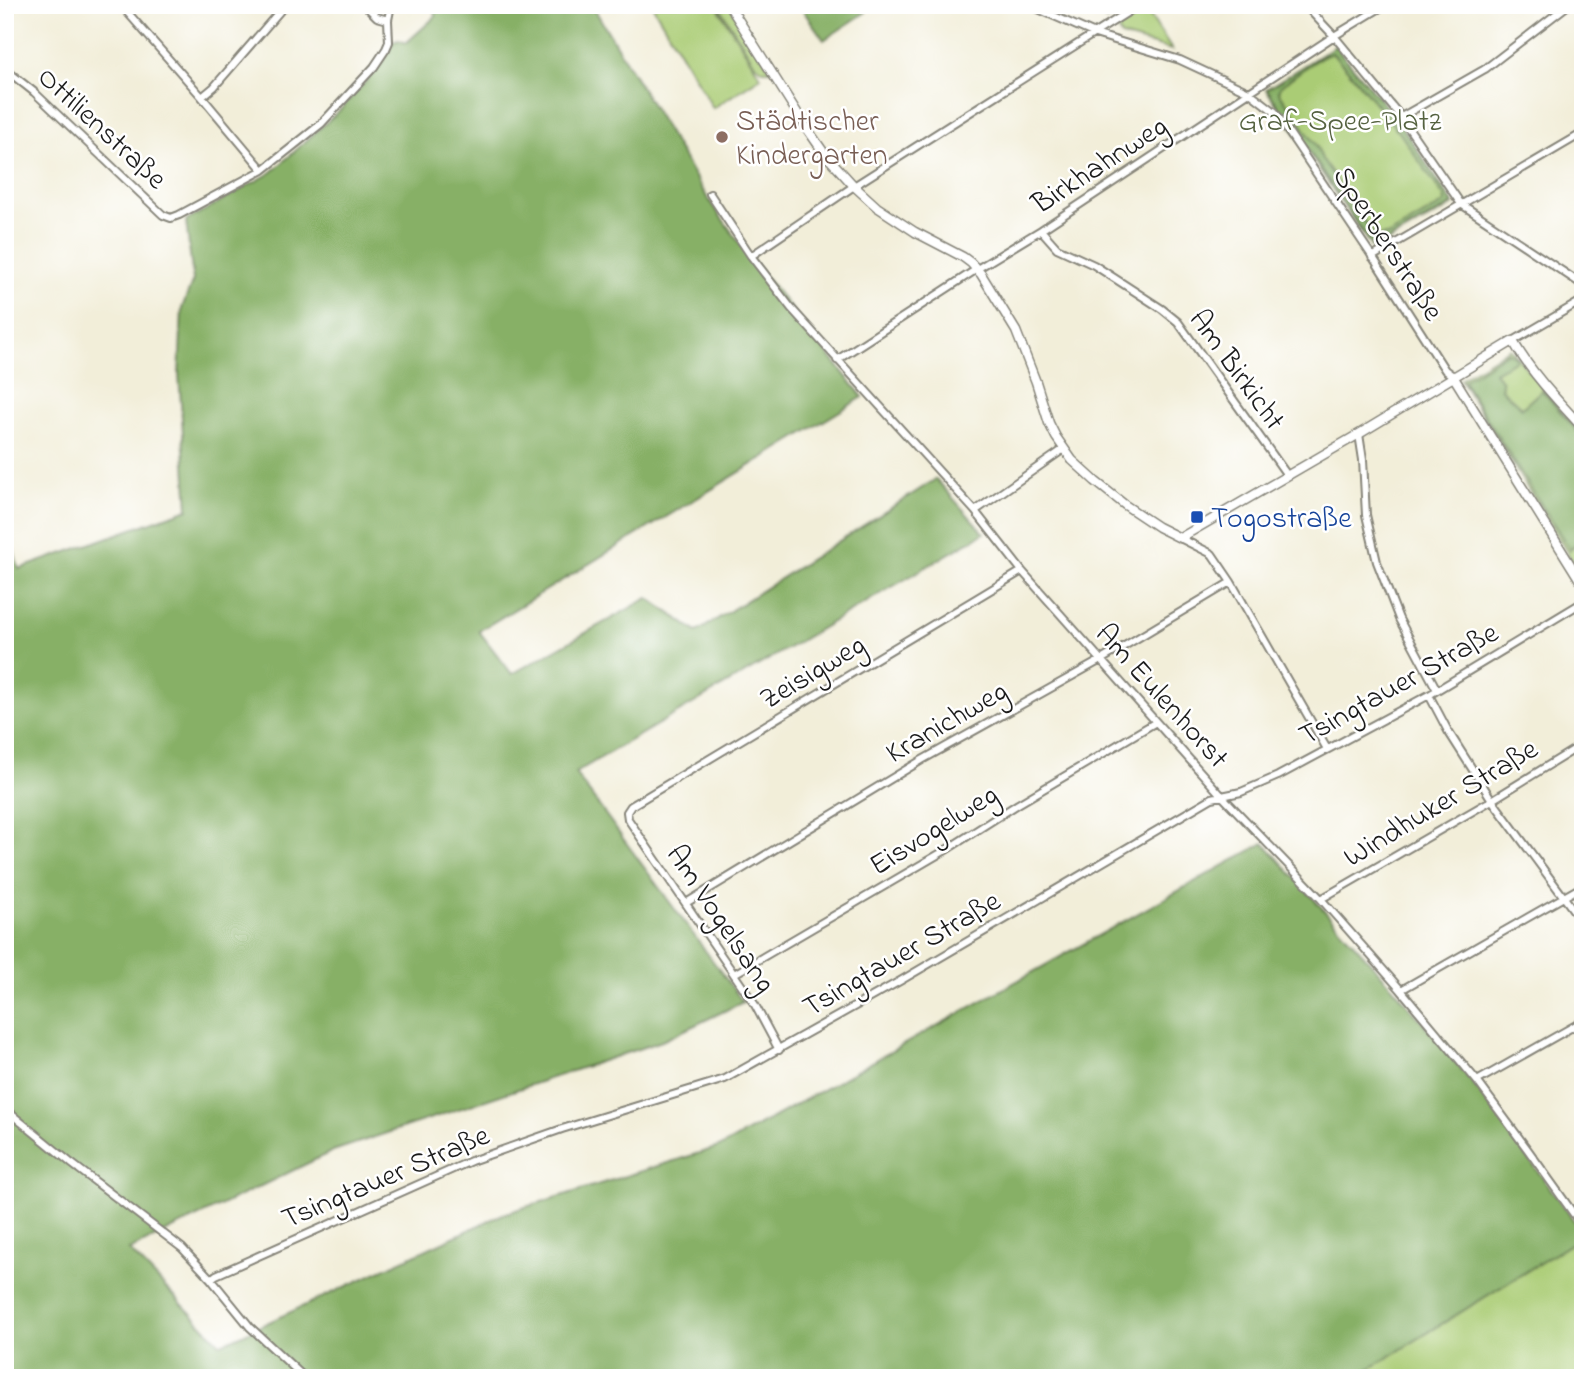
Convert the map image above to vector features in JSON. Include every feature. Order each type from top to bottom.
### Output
[{"type":"street","points":[[121,5],[263,170],[321,124],[374,67],[389,42],[388,20],[391,5]]},
{"type":"street","points":[[202,97],[214,87],[285,5]]},
{"type":"street","points":[[365,5],[377,17],[388,20]]},
{"type":"street","points":[[729,5],[808,130],[854,187],[886,213],[915,232],[963,257],[977,269],[1016,331],[1052,430],[1078,466],[1115,498],[1143,517],[1212,554],[1231,582],[1327,749]]},
{"type":"street","name":"Sperberstraße","points":[[1029,5],[1095,34],[1180,61],[1249,92],[1275,112],[1445,370],[1453,376]]},
{"type":"street","points":[[751,256],[1139,5]]},
{"type":"street","points":[[1305,5],[1401,117],[1461,204],[1583,285]]},
{"type":"street","name":"Birkhahnweg","points":[[837,360],[1385,5]]},
{"type":"street","points":[[1401,117],[1485,69],[1569,5]]},
{"type":"street","name":"Ottilienstraße","points":[[5,69],[34,92],[163,215],[171,218],[178,215],[263,170]]},
{"type":"street","points":[[1372,257],[1583,133]]},
{"type":"street","name":"Am Eulenhorst","points":[[710,194],[751,256],[837,360],[975,511],[1022,571],[1221,795],[1321,899],[1401,990],[1476,1082],[1581,1221]]},
{"type":"street","name":"Am Birkicht","points":[[1041,230],[1057,248],[1117,279],[1178,322],[1287,475]]},
{"type":"street","points":[[1180,538],[1583,300]]},
{"type":"street","points":[[1513,341],[1550,391],[1583,428]]},
{"type":"street","points":[[1453,376],[1583,584]]},
{"type":"street","points":[[1359,434],[1366,514],[1377,562],[1399,619],[1437,690]]},
{"type":"street","points":[[975,511],[1064,449]]},
{"type":"street","name":"Zeisigweg","points":[[627,812],[631,806],[1022,571]]},
{"type":"street","name":"Kranichweg","points":[[686,903],[922,760],[1101,660],[1231,582]]},
{"type":"street","name":"Tsingtauer Straße","points":[[211,1279],[471,1161],[562,1129],[725,1079],[1212,798],[1241,792],[1278,776],[1429,695],[1583,602]]},
{"type":"street","points":[[1429,695],[1448,731],[1492,800],[1583,923]]},
{"type":"street","name":"Eisvogelweg","points":[[734,974],[935,857],[1018,804],[1157,722]]},
{"type":"street","name":"Windhuker Straße","points":[[1321,899],[1583,744]]},
{"type":"street","name":"Am Vogelsang","points":[[627,812],[628,819],[755,1005],[779,1050]]},
{"type":"street","points":[[1401,990],[1583,886]]},
{"type":"street","points":[[1476,1082],[1583,1021]]},
{"type":"street","points":[[5,1109],[182,1248],[250,1327],[306,1378]]},
{"type":"green space","points":[[430,5],[592,5],[707,197],[750,258],[863,397],[479,631],[512,674],[648,598],[697,632],[936,479],[984,533],[575,773],[743,1002],[662,1041],[333,1151],[129,1250],[221,1344],[503,1214],[722,1146],[1264,843],[1398,993],[1477,1088],[1583,1236],[1355,1378],[5,1378],[5,519],[19,569],[188,509],[179,375],[182,308],[193,280],[186,221],[272,172],[342,108],[376,70],[392,42],[399,40],[406,43],[436,16]]},
{"type":"green space","points":[[652,5],[716,5],[761,77],[713,108]]},
{"type":"green space","points":[[718,5],[729,5],[771,70],[763,70],[755,64]]},
{"type":"green space","points":[[799,5],[861,5],[866,12],[824,40]]},
{"type":"green space","points":[[1096,5],[1127,5],[1106,20]]},
{"type":"green space","points":[[1144,6],[1172,50],[1121,36],[1118,30],[1120,23]]},
{"type":"green space","name":"Graf-Spee-Platz","points":[[1335,46],[1398,121],[1454,205],[1373,250],[1266,89]]},
{"type":"green space","points":[[1335,46],[1398,121],[1453,204],[1374,248],[1267,89]],"holes":[[[1332,53],[1399,132],[1445,201],[1389,235],[1379,236],[1373,232],[1347,200],[1316,145],[1279,92],[1281,86],[1298,73]]]},
{"type":"green space","points":[[1510,348],[1583,434],[1583,578],[1460,379]]},
{"type":"green space","points":[[1508,352],[1516,357],[1516,360],[1495,372],[1502,382],[1501,389],[1522,408],[1542,390],[1583,438],[1583,536],[1570,550],[1463,381]]},
{"type":"green space","points":[[1583,1236],[1583,1378],[1355,1378]]},
{"type":"place","name":"Städtischer Kindergarten","points":[[722,137]]},
{"type":"place","name":"Togostraße","points":[[1197,517]]}]
